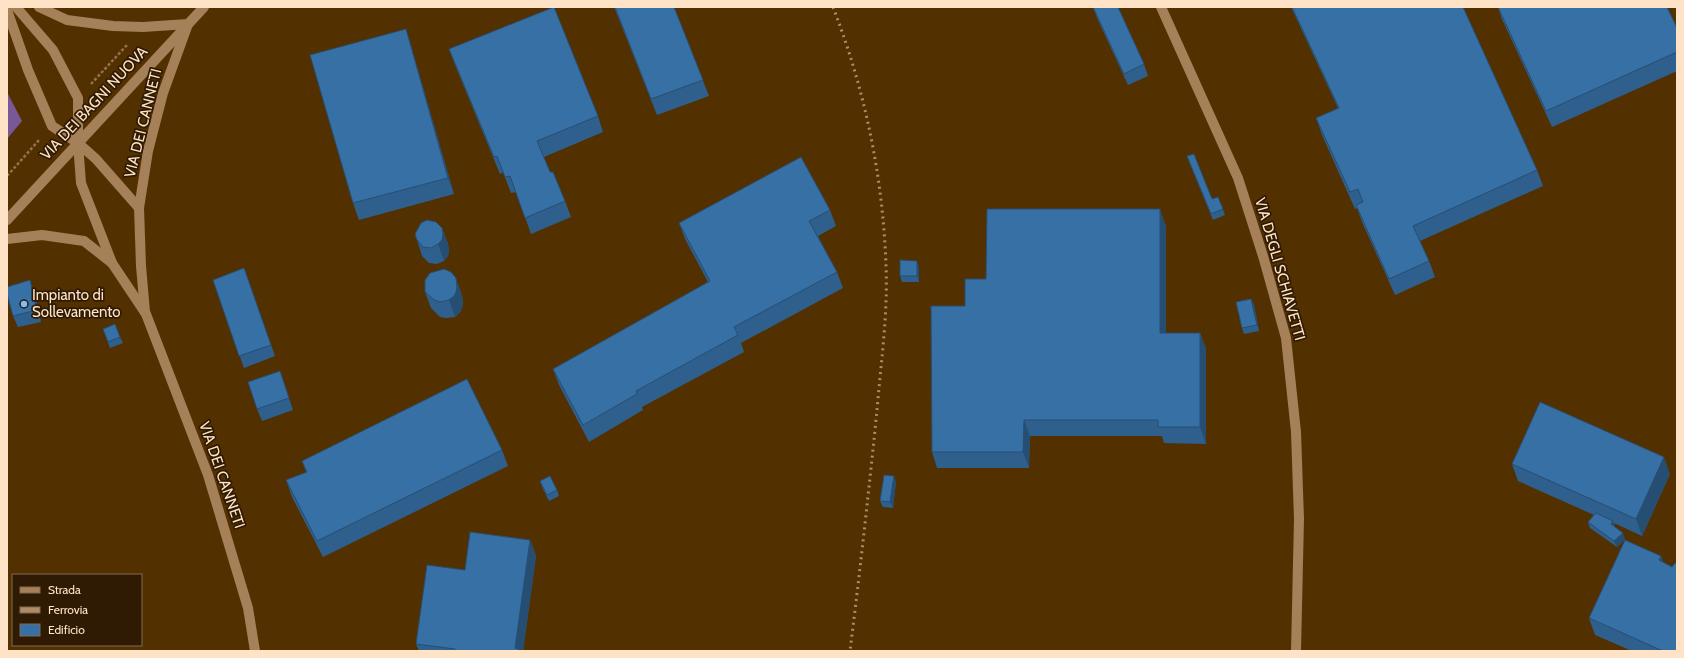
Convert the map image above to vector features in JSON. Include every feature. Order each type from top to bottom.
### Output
[{"type":"street","points":[[16,7],[53,50],[78,98],[78,143]]},
{"type":"street","points":[[39,7],[67,20],[113,26],[143,28],[188,24]]},
{"type":"street","name":"VIA DEI BAGNI NUOVA","points":[[7,220],[204,7]]},
{"type":"street","name":"VIA DEGLI SCHIAVETTI","points":[[1161,7],[1238,178],[1263,256],[1286,338],[1296,432],[1299,519],[1296,651]]},
{"type":"street","points":[[7,10],[28,70],[52,126],[78,143]]},
{"type":"street","name":"VIA DEI CANNETI","points":[[146,314],[141,266],[139,208],[148,151],[163,93],[188,24]]},
{"type":"street","name":"VIA DEI CANNETI","points":[[78,143],[96,158],[139,208]]},
{"type":"street","name":"VIA DEI CANNETI","points":[[78,143],[81,183],[112,263],[146,314],[208,475],[248,608],[255,651]]},
{"type":"street","name":"VIA DEI CANNETI","points":[[7,239],[42,235],[84,240],[112,263]]},
{"type":"shaded area","points":[[7,92],[22,121],[7,139]]},
{"type":"building","points":[[554,7],[598,116],[537,141],[550,172],[553,172],[565,201],[525,218],[510,176],[505,177],[497,156],[494,157],[449,49]]},
{"type":"building","points":[[615,7],[674,7],[703,80],[651,99]]},
{"type":"building","points":[[1093,7],[1118,7],[1144,64],[1124,74]]},
{"type":"building","points":[[1292,7],[1463,7],[1537,170],[1413,226],[1429,261],[1389,279],[1356,205],[1363,202],[1358,189],[1350,192],[1316,118],[1339,108]]},
{"type":"building","points":[[1498,7],[1667,7],[1677,28],[1677,52],[1546,111]]},
{"type":"building","points":[[406,29],[448,178],[353,203],[310,55]]},
{"type":"building","points":[[1194,154],[1212,199],[1218,197],[1223,209],[1211,214],[1187,156]]},
{"type":"building","points":[[801,157],[830,210],[809,221],[837,272],[734,327],[738,335],[636,391],[637,394],[583,425],[553,369],[710,281],[679,223]]},
{"type":"building","points":[[987,209],[1160,209],[1160,333],[1200,333],[1200,427],[1158,427],[1158,420],[1024,420],[1023,452],[932,452],[931,306],[965,306],[965,279],[986,279]]},
{"type":"building","points":[[427,220],[436,222],[442,228],[443,234],[442,240],[431,248],[423,247],[417,240],[415,234],[421,223]]},
{"type":"building","points":[[900,260],[917,261],[917,276],[900,276]]},
{"type":"building","points":[[244,268],[271,345],[239,356],[213,280]]},
{"type":"building","points":[[444,269],[451,272],[456,278],[457,288],[455,295],[449,300],[440,302],[434,300],[425,292],[425,280],[430,273]]},
{"type":"building","points":[[30,280],[37,310],[13,316],[7,294],[7,287]]},
{"type":"building","points":[[1251,299],[1257,325],[1242,328],[1236,302]]},
{"type":"building","points":[[115,324],[120,337],[108,342],[103,329]]},
{"type":"building","points":[[280,371],[289,398],[257,409],[248,382]]},
{"type":"building","points":[[467,379],[502,450],[317,541],[286,480],[307,472],[302,461]]},
{"type":"building","points":[[1540,402],[1664,457],[1636,519],[1512,464]]},
{"type":"building","points":[[884,475],[894,476],[890,502],[880,501]]},
{"type":"building","points":[[550,476],[557,490],[547,495],[540,481]]},
{"type":"building","points":[[1596,513],[1613,521],[1611,524],[1623,533],[1614,541],[1588,522]]},
{"type":"building","points":[[470,532],[530,540],[515,648],[518,649],[518,651],[455,651],[455,649],[416,644],[427,565],[465,570]]},
{"type":"building","points":[[1625,540],[1661,556],[1659,560],[1672,567],[1675,563],[1677,564],[1677,651],[1663,651],[1589,618]]},
{"type":"railway","points":[[833,7],[854,70],[870,134],[881,200],[886,266],[885,320],[877,410],[850,651]]},
{"type":"place","name":"Impianto di Sollevamento","points":[[24,304]]}]
